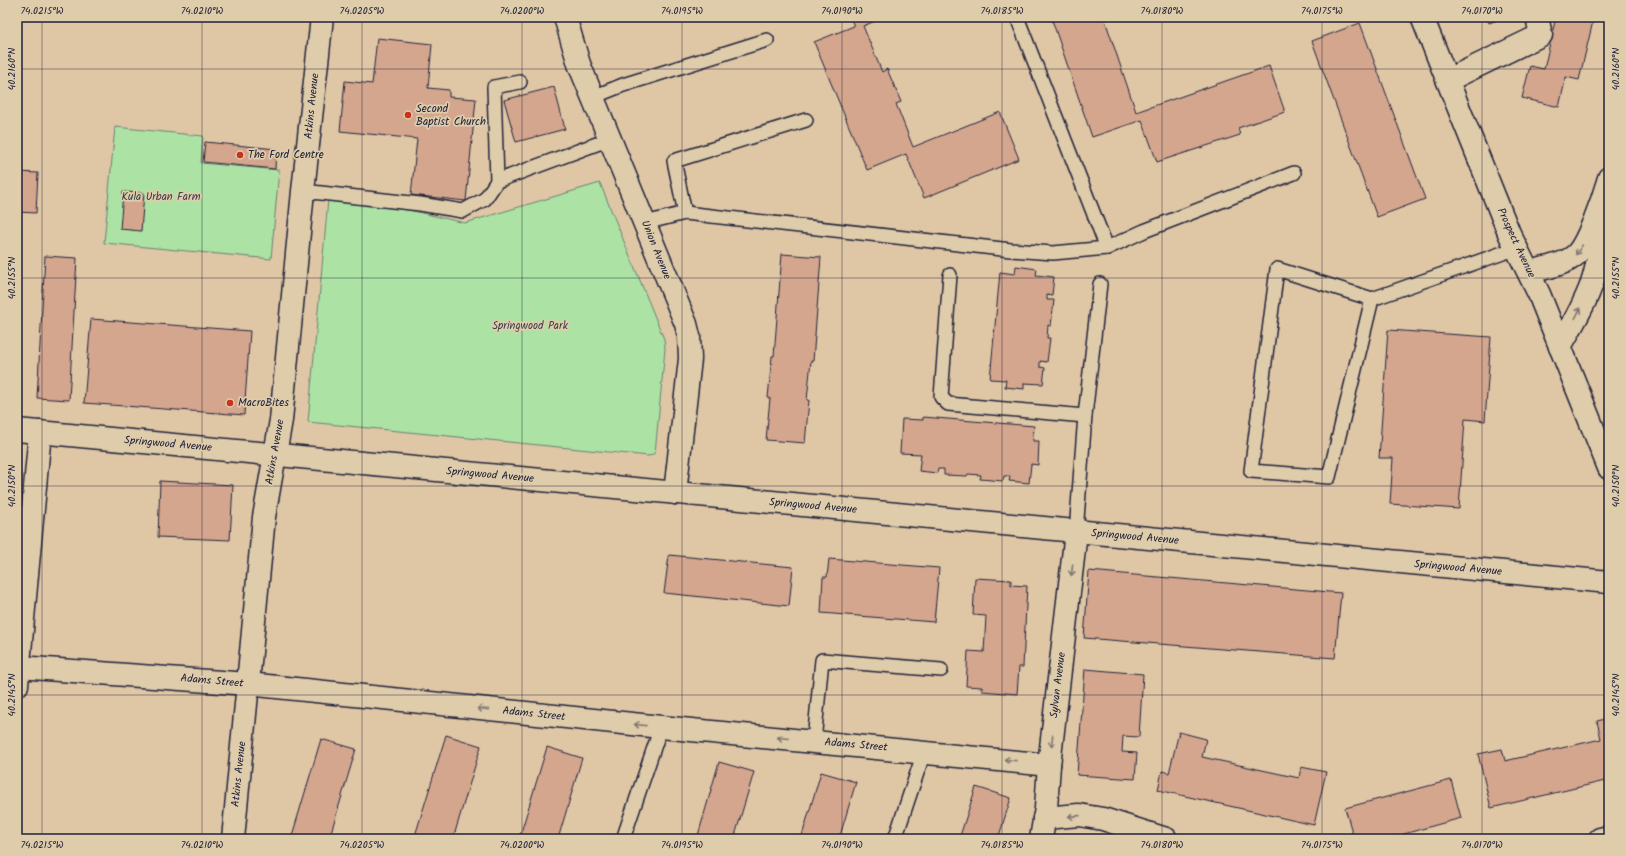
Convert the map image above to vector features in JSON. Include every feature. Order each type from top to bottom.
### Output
[{"type":"street","name":"Atkins Avenue","points":[[233,839],[264,517],[281,420],[303,191],[322,17]]},
{"type":"street","name":"Union Avenue","points":[[565,17],[579,64],[686,324],[689,336],[690,359],[675,493]]},
{"type":"street","name":"Prospect Avenue","points":[[1422,17],[1509,233],[1539,294],[1609,468]]},
{"type":"street","points":[[1448,80],[1541,35],[1538,17]]},
{"type":"street","points":[[1529,272],[1567,261],[1575,256],[1581,248],[1602,203],[1609,178]]},
{"type":"street","points":[[1560,347],[1583,304],[1593,280],[1598,259],[1602,203]]},
{"type":"street","name":"Springwood Avenue","points":[[17,430],[1609,582]]},
{"type":"street","points":[[18,676],[40,432]]},
{"type":"street","name":"Sylvan Avenue","points":[[1042,829],[1076,532]]},
{"type":"street","name":"Adams Street","points":[[18,676],[248,684],[662,727],[1049,764]]},
{"type":"street","points":[[1042,829],[1080,815],[1103,819],[1166,839]]},
{"type":"street","points":[[1600,839],[1609,837]]},
{"type":"lane","points":[[1017,17],[1107,248]]},
{"type":"lane","points":[[593,97],[623,85],[767,40]]},
{"type":"lane","points":[[303,191],[420,204],[463,211],[486,199],[497,181],[494,87],[520,82]]},
{"type":"lane","points":[[686,213],[674,161],[806,120]]},
{"type":"lane","points":[[497,181],[610,139]]},
{"type":"lane","points":[[645,223],[686,213],[1011,250],[1053,253],[1107,248],[1144,230],[1294,173]]},
{"type":"lane","points":[[1372,299],[1329,477],[1251,471],[1277,269],[1372,299],[1517,248]]},
{"type":"lane","points":[[950,275],[941,397],[948,404],[1085,416]]},
{"type":"lane","points":[[1076,532],[1085,416],[1100,284]]},
{"type":"lane","points":[[814,741],[822,660],[941,670]]},
{"type":"lane","points":[[623,839],[662,727]]},
{"type":"lane","points":[[895,839],[924,752]]},
{"type":"green space","name":"Kula Urban Farm","points":[[115,127],[203,136],[201,163],[279,170],[271,259],[104,243]]},
{"type":"green space","name":"Springwood Park","points":[[600,183],[664,339],[665,349],[655,453],[649,456],[308,422],[328,200],[409,210],[465,223]]},
{"type":"building","points":[[850,17],[885,17],[863,26],[882,72],[887,69],[901,102],[896,104],[913,147],[1000,112],[1019,159],[924,198],[906,154],[867,170],[814,42],[854,26]]},
{"type":"building","points":[[1051,17],[1104,17],[1136,112],[1269,66],[1285,112],[1238,128],[1240,135],[1157,162],[1142,120],[1092,137]]},
{"type":"building","points":[[1487,17],[1506,17],[1489,23]]},
{"type":"building","points":[[1556,17],[1594,17],[1579,80],[1566,77],[1559,107],[1522,98],[1530,66],[1544,69]]},
{"type":"building","points":[[1360,23],[1425,199],[1377,217],[1312,41]]},
{"type":"building","name":"Second Baptist Church","points":[[377,38],[432,44],[428,88],[449,90],[449,97],[476,99],[466,201],[411,195],[417,139],[340,131],[345,81],[372,84]]},
{"type":"building","points":[[554,87],[565,129],[516,142],[504,100]]},
{"type":"building","name":"The Ford Centre","points":[[205,142],[276,149],[275,169],[203,162]]},
{"type":"building","points":[[17,172],[38,173],[36,213],[17,212]]},
{"type":"building","points":[[123,192],[144,193],[141,231],[120,229]]},
{"type":"building","points":[[17,252],[20,252],[17,297]]},
{"type":"building","points":[[782,254],[821,257],[813,361],[811,361],[807,400],[809,400],[805,443],[766,440],[770,398],[768,398],[772,356],[774,356]]},
{"type":"building","points":[[45,256],[77,258],[69,400],[37,398]]},
{"type":"building","points":[[1016,266],[1037,269],[1036,275],[1054,277],[1052,295],[1047,294],[1047,300],[1054,300],[1051,326],[1048,325],[1047,338],[1050,338],[1047,362],[1040,361],[1040,367],[1045,368],[1043,384],[1024,383],[1024,389],[1005,387],[1006,380],[990,379],[1000,272],[1015,274]]},
{"type":"building","points":[[91,319],[250,331],[244,415],[84,403]]},
{"type":"building","points":[[1388,330],[1491,337],[1485,421],[1465,419],[1459,509],[1390,504],[1393,458],[1379,458]]},
{"type":"building","points":[[923,417],[1034,426],[1033,441],[1039,441],[1038,465],[1031,464],[1029,483],[1009,481],[1010,476],[1004,476],[1003,481],[980,479],[981,475],[944,475],[944,469],[938,469],[937,473],[919,471],[921,454],[900,453],[902,419],[923,420]]},
{"type":"building","points":[[160,481],[233,485],[230,540],[158,537]]},
{"type":"building","points":[[669,555],[793,567],[789,606],[664,593]]},
{"type":"building","points":[[829,559],[939,568],[934,622],[821,613],[823,577],[827,577]]},
{"type":"building","points":[[1089,571],[1341,593],[1335,658],[1084,638]]},
{"type":"building","points":[[975,578],[1011,580],[1011,585],[1027,586],[1023,667],[1019,667],[1017,694],[982,691],[982,687],[966,686],[968,651],[984,652],[986,616],[973,615]]},
{"type":"building","points":[[1085,669],[1143,674],[1139,737],[1123,736],[1122,752],[1137,753],[1135,779],[1077,775]]},
{"type":"building","points":[[1609,718],[1609,780],[1491,808],[1478,754],[1502,749],[1505,761],[1601,739],[1597,721]]},
{"type":"building","points":[[1179,732],[1206,739],[1202,757],[1299,778],[1301,767],[1326,772],[1314,825],[1158,790],[1162,771],[1169,773]]},
{"type":"building","points":[[446,735],[481,746],[453,839],[414,839]]},
{"type":"building","points":[[321,739],[356,749],[329,839],[291,839]]},
{"type":"building","points":[[547,747],[582,758],[558,839],[519,839]]},
{"type":"building","points":[[719,762],[754,772],[734,839],[697,839]]},
{"type":"building","points":[[821,772],[856,782],[839,839],[801,839]]},
{"type":"building","points":[[1451,780],[1461,818],[1386,839],[1354,839],[1345,808]]},
{"type":"building","points":[[976,787],[1011,798],[998,839],[959,839]]},
{"type":"place","name":"Second Baptist Church","points":[[408,115]]},
{"type":"place","name":"The Ford Centre","points":[[240,155]]},
{"type":"place","name":"MacroBites","points":[[230,403]]}]
